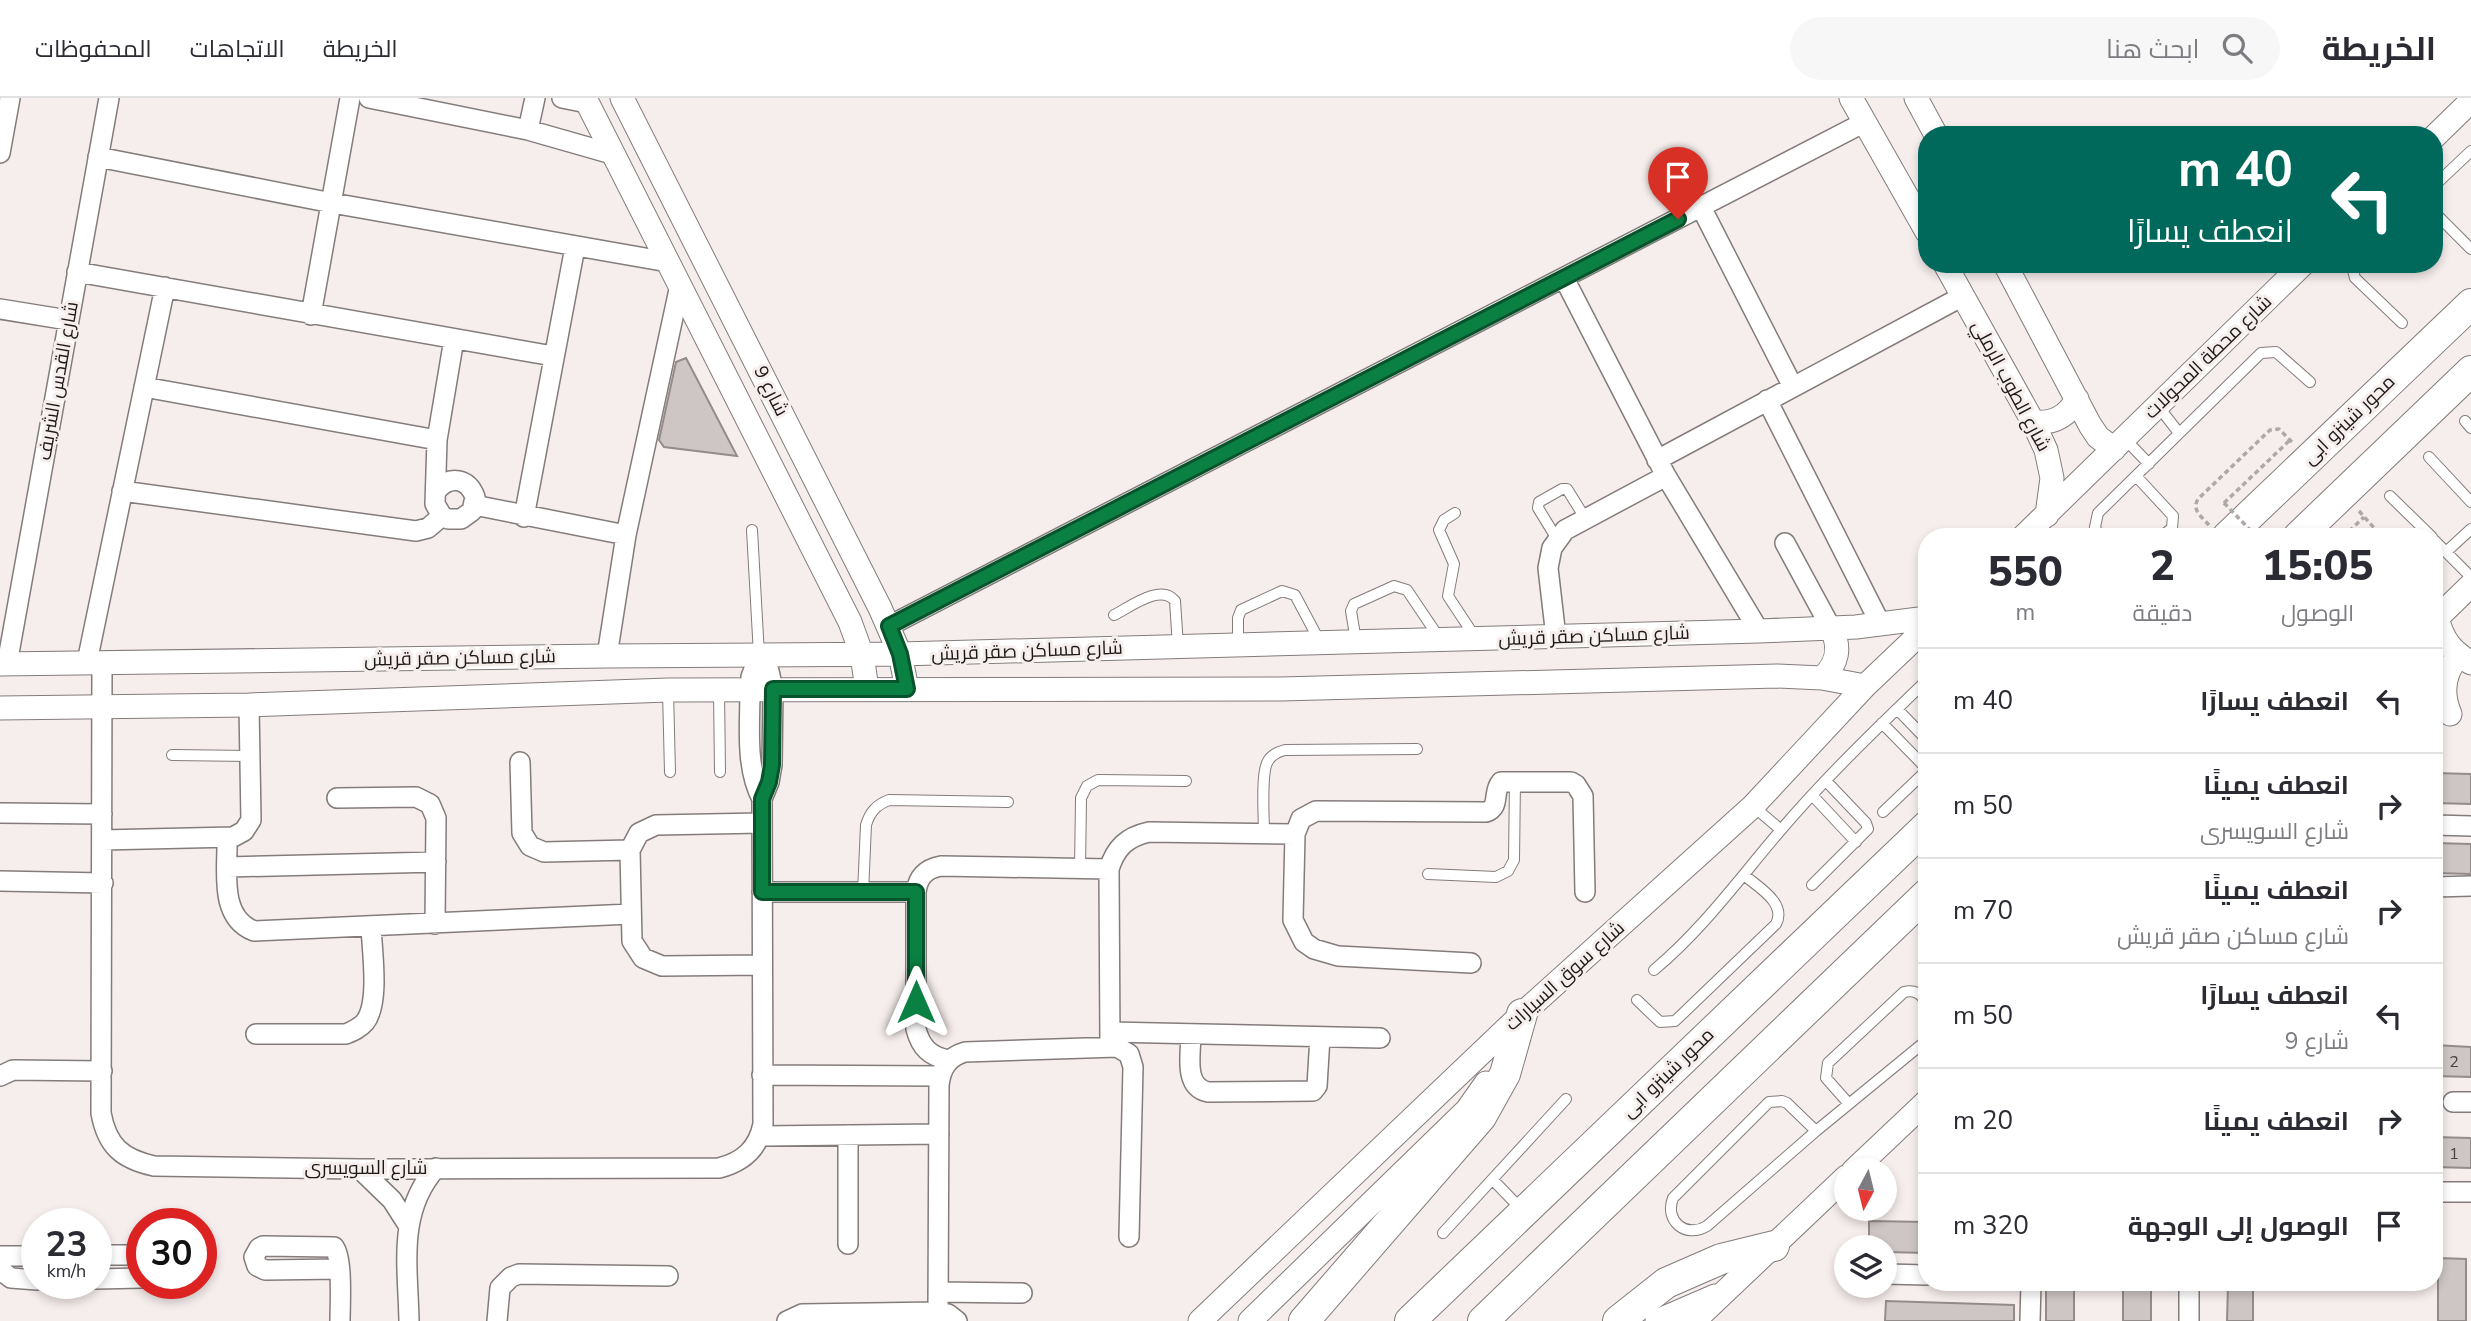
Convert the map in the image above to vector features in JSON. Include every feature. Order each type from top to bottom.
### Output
[{"type":"main road","name":"محور شينزو ابى","points":[[2225,528],[2299,449],[2471,304]]},
{"type":"main road","points":[[2307,528],[2471,371]]},
{"type":"main road","name":"محور شينزو ابى","points":[[1410,1321],[1918,834]]},
{"type":"main road","points":[[1483,1321],[1918,903]]},
{"type":"main road","points":[[1304,1321],[1481,1117],[1505,1074],[1513,1022]]},
{"type":"main road","points":[[1618,1321],[1666,1283],[1721,1259],[1774,1246]]},
{"type":"street","points":[[0,153],[10,98]]},
{"type":"street","name":"شارع القدس الشريف","points":[[4,664],[109,98]]},
{"type":"street","points":[[312,315],[350,98]]},
{"type":"street","points":[[369,98],[528,131],[612,154]]},
{"type":"street","points":[[528,131],[534,98]]},
{"type":"street","points":[[562,98],[586,100]]},
{"type":"street","name":"شارع 9","points":[[622,98],[889,626],[900,654],[907,689]]},
{"type":"street","points":[[1851,98],[1918,216]]},
{"type":"street","points":[[1916,98],[1931,126]]},
{"type":"street","name":"شارع 9","points":[[586,100],[850,622],[862,655],[867,689]]},
{"type":"street","points":[[2443,128],[2471,101]]},
{"type":"street","points":[[889,626],[1865,122]]},
{"type":"street","points":[[99,157],[332,203],[668,262]]},
{"type":"street","points":[[643,213],[673,198]]},
{"type":"street","points":[[1701,207],[1793,387]]},
{"type":"street","points":[[524,517],[575,247]]},
{"type":"street","points":[[77,272],[553,356]]},
{"type":"street","name":"شارع الطوب الرملي","points":[[1950,273],[2033,422],[2051,464],[2052,478],[2037,527]]},
{"type":"street","points":[[2010,273],[2094,431],[2120,444],[2037,527]]},
{"type":"street","name":"شارع محطة المحولات","points":[[2120,444],[2293,273]]},
{"type":"street","points":[[1564,278],[1661,468],[1759,631]]},
{"type":"street","points":[[607,656],[626,535],[680,285]]},
{"type":"street","name":"شارع السويسرى","points":[[164,287],[122,491],[95,662],[102,707],[101,1113],[104,1129],[118,1149],[138,1163],[154,1166],[360,1169],[719,1168],[733,1165],[745,1158],[760,1136]]},
{"type":"street","points":[[1556,637],[1548,568],[1557,539],[1565,530],[1767,400],[1963,296]]},
{"type":"street","points":[[0,309],[68,320]]},
{"type":"street","points":[[437,490],[450,480],[466,483],[472,489],[472,511],[461,519],[448,519],[442,516],[435,504],[437,440],[454,339]]},
{"type":"street","points":[[144,387],[437,440]]},
{"type":"street","points":[[2033,422],[2059,419],[2067,414],[2077,399]]},
{"type":"street","points":[[1767,400],[1881,625]]},
{"type":"street","points":[[122,491],[416,531],[428,528],[442,516]]},
{"type":"street","points":[[474,505],[626,535]]},
{"type":"street","points":[[1785,542],[1836,637],[1837,656],[1829,673],[1822,678]]},
{"type":"street","points":[[2443,613],[2471,585]]},
{"type":"street","name":"شارع مساكن صقر قريش","points":[[4,664],[862,655],[1759,631],[1881,625],[1918,619]]},
{"type":"street","name":"شارع سوق السيارات","points":[[1200,1321],[1513,1022],[1753,806],[1865,686],[1918,636]]},
{"type":"street","points":[[2443,638],[2465,659]]},
{"type":"street","points":[[759,656],[769,671],[773,689],[772,765],[762,799],[761,823],[763,1124],[760,1136],[939,1134]]},
{"type":"street","points":[[759,656],[751,677],[750,690],[751,766],[754,782],[762,799]]},
{"type":"street","points":[[2452,715],[2444,691],[2445,679],[2452,662],[2465,659]]},
{"type":"street","name":"شارع مساكن صقر قريش","points":[[0,708],[249,705],[668,690],[1280,689],[1777,676],[1822,678],[1865,686]]},
{"type":"street","points":[[102,840],[227,838],[239,835],[251,820],[249,705]]},
{"type":"street","points":[[520,762],[522,833],[530,846],[544,852],[629,850]]},
{"type":"street","points":[[1471,963],[1338,956],[1314,949],[1304,942],[1293,920],[1295,834],[1301,819],[1316,811],[1486,813],[1496,805],[1498,784],[1505,780],[1564,781],[1576,785],[1583,796],[1585,892]]},
{"type":"street","points":[[337,798],[424,799],[434,811],[435,924]]},
{"type":"street","points":[[0,813],[102,814]]},
{"type":"street","points":[[761,823],[656,825],[639,833],[629,850],[632,941],[643,958],[662,966],[762,965]]},
{"type":"street","points":[[2443,825],[2471,825]]},
{"type":"street","points":[[1110,1040],[1109,869],[1122,844],[1149,832],[1295,834]]},
{"type":"street","points":[[227,838],[229,905],[232,914],[245,928],[264,932],[631,914]]},
{"type":"street","points":[[228,867],[436,862]]},
{"type":"street","points":[[957,1321],[938,1302],[939,1134],[944,1068],[937,1058],[926,1051],[919,1041],[916,1029],[917,883],[931,868],[941,866],[1109,869]]},
{"type":"street","points":[[0,881],[103,883]]},
{"type":"street","points":[[2443,887],[2471,886]]},
{"type":"street","points":[[762,892],[916,892]]},
{"type":"street","points":[[256,1034],[346,1034],[358,1029],[372,1010],[371,927]]},
{"type":"street","points":[[1250,1321],[1467,1111],[1490,1076],[1513,1022]]},
{"type":"street","points":[[1191,1034],[1191,1079],[1198,1088],[1208,1092],[1313,1091],[1317,1086],[1320,1037]]},
{"type":"street","points":[[762,1075],[944,1068],[964,1052],[1191,1034],[1380,1038]]},
{"type":"street","points":[[1110,1040],[1124,1049],[1132,1060],[1133,1067],[1129,1237]]},
{"type":"street","points":[[0,1076],[13,1070],[103,1070]]},
{"type":"street","points":[[1867,1158],[1918,1110]]},
{"type":"street","points":[[848,1135],[848,1244]]},
{"type":"street","points":[[409,1321],[408,1225],[420,1188],[436,1168]]},
{"type":"street","points":[[360,1169],[392,1200],[408,1225]]},
{"type":"street","points":[[1694,1321],[1834,1188]]},
{"type":"street","points":[[2443,1192],[2471,1192]]},
{"type":"street","points":[[0,1256],[21,1256]]},
{"type":"street","points":[[339,1269],[340,1321]]},
{"type":"street","points":[[0,1270],[11,1278],[21,1279]]},
{"type":"street","points":[[497,1321],[497,1296],[500,1288],[511,1277],[519,1274],[668,1276]]},
{"type":"street","points":[[1897,1274],[1918,1275]]},
{"type":"street","points":[[2030,1321],[2031,1291]]},
{"type":"street","points":[[2189,1291],[2189,1321]]},
{"type":"street","points":[[787,1321],[802,1314],[1022,1293]]},
{"type":"street","points":[[1657,1321],[1699,1301],[1724,1293]]},
{"type":"lane","points":[[2443,177],[2471,151]]},
{"type":"lane","points":[[2443,221],[2471,248]]},
{"type":"lane","points":[[2354,273],[2355,278],[2402,323]]},
{"type":"lane","points":[[2096,528],[2094,522],[2098,513],[2261,353],[2276,352],[2310,382]]},
{"type":"lane","points":[[2158,406],[2179,433]]},
{"type":"lane","points":[[2120,444],[2148,464]]},
{"type":"lane","points":[[2428,457],[2471,502]]},
{"type":"lane","points":[[2136,476],[2173,516],[2172,528]]},
{"type":"lane","points":[[1557,539],[1538,508],[1539,502],[1562,489],[1567,489],[1585,518]]},
{"type":"lane","points":[[2390,496],[2423,528]]},
{"type":"lane","points":[[1455,513],[1444,520],[1439,530],[1454,564],[1447,591],[1476,639]]},
{"type":"lane","points":[[2446,552],[2471,529]]},
{"type":"lane","points":[[752,530],[759,656]]},
{"type":"lane","points":[[2443,549],[2471,577]]},
{"type":"lane","points":[[1356,642],[1351,611],[1354,604],[1394,586],[1407,590],[1441,640]]},
{"type":"lane","points":[[1238,645],[1238,618],[1241,610],[1282,591],[1295,595],[1321,643]]},
{"type":"lane","points":[[1114,615],[1159,593],[1168,594],[1175,601],[1178,647]]},
{"type":"lane","points":[[1654,970],[1690,938],[1812,795],[1918,689]]},
{"type":"lane","points":[[668,690],[670,772]]},
{"type":"lane","points":[[719,690],[720,772]]},
{"type":"lane","points":[[1897,709],[1918,731]]},
{"type":"lane","points":[[1882,723],[1918,761]]},
{"type":"lane","points":[[1264,834],[1265,770],[1271,757],[1278,752],[1417,749]]},
{"type":"lane","points":[[172,755],[250,756]]},
{"type":"lane","points":[[1883,813],[1918,779]]},
{"type":"lane","points":[[1080,869],[1081,798],[1087,786],[1098,780],[1186,781]]},
{"type":"lane","points":[[1428,874],[1496,877],[1508,871],[1514,860],[1515,780]]},
{"type":"lane","points":[[1812,885],[1867,831],[1868,826],[1826,781]]},
{"type":"lane","points":[[1812,795],[1856,842]]},
{"type":"lane","points":[[863,893],[866,825],[880,804],[889,800],[1008,802]]},
{"type":"lane","points":[[1753,806],[1781,830]]},
{"type":"lane","points":[[1637,1000],[1660,1022],[1675,1021],[1776,924],[1779,915],[1777,906],[1744,875]]},
{"type":"lane","points":[[1849,1104],[1826,1078],[1828,1063],[1904,992],[1914,991],[1918,994]]},
{"type":"lane","points":[[1816,1131],[1787,1103],[1769,1102],[1677,1192],[1670,1204],[1672,1218],[1676,1224],[1688,1231],[1701,1230],[1707,1226],[1918,1047]]},
{"type":"lane","points":[[1443,1233],[1566,1100]]},
{"type":"lane","points":[[1493,1180],[1524,1212]]},
{"type":"path","points":[[2215,528],[2195,510],[2196,501],[2270,430],[2279,429],[2299,449],[2224,503],[2248,528]]},
{"type":"path","points":[[2343,494],[2375,528]]},
{"type":"path","points":[[2352,528],[2364,517]]},
{"type":"building","points":[[686,358],[737,456],[664,447],[659,440],[676,362]]},
{"type":"building","points":[[2443,773],[2471,774],[2471,804],[2443,803]]},
{"type":"building","points":[[2443,843],[2471,844],[2471,874],[2443,873]]},
{"type":"building","points":[[2443,1045],[2471,1047],[2471,1077],[2443,1076]]},
{"type":"building","points":[[2443,1137],[2471,1138],[2471,1168],[2443,1167]]},
{"type":"building","points":[[1869,1222],[1918,1222],[1918,1253],[1897,1252],[1897,1235],[1869,1235]]},
{"type":"building","points":[[2443,1258],[2466,1259],[2466,1321],[2438,1321],[2438,1291],[2443,1291]]},
{"type":"building","points":[[2046,1291],[2074,1291],[2074,1321],[2046,1321]]},
{"type":"building","points":[[2123,1291],[2151,1291],[2151,1321],[2123,1321]]},
{"type":"building","points":[[2228,1291],[2253,1291],[2253,1321],[2227,1321]]},
{"type":"building","points":[[1886,1301],[2014,1305],[2014,1321],[1885,1321]]},
{"type":"route","points":[[916,1002],[916,892],[762,892],[762,799],[772,765],[773,689],[907,689],[900,654],[889,626],[1678,219]]}]
